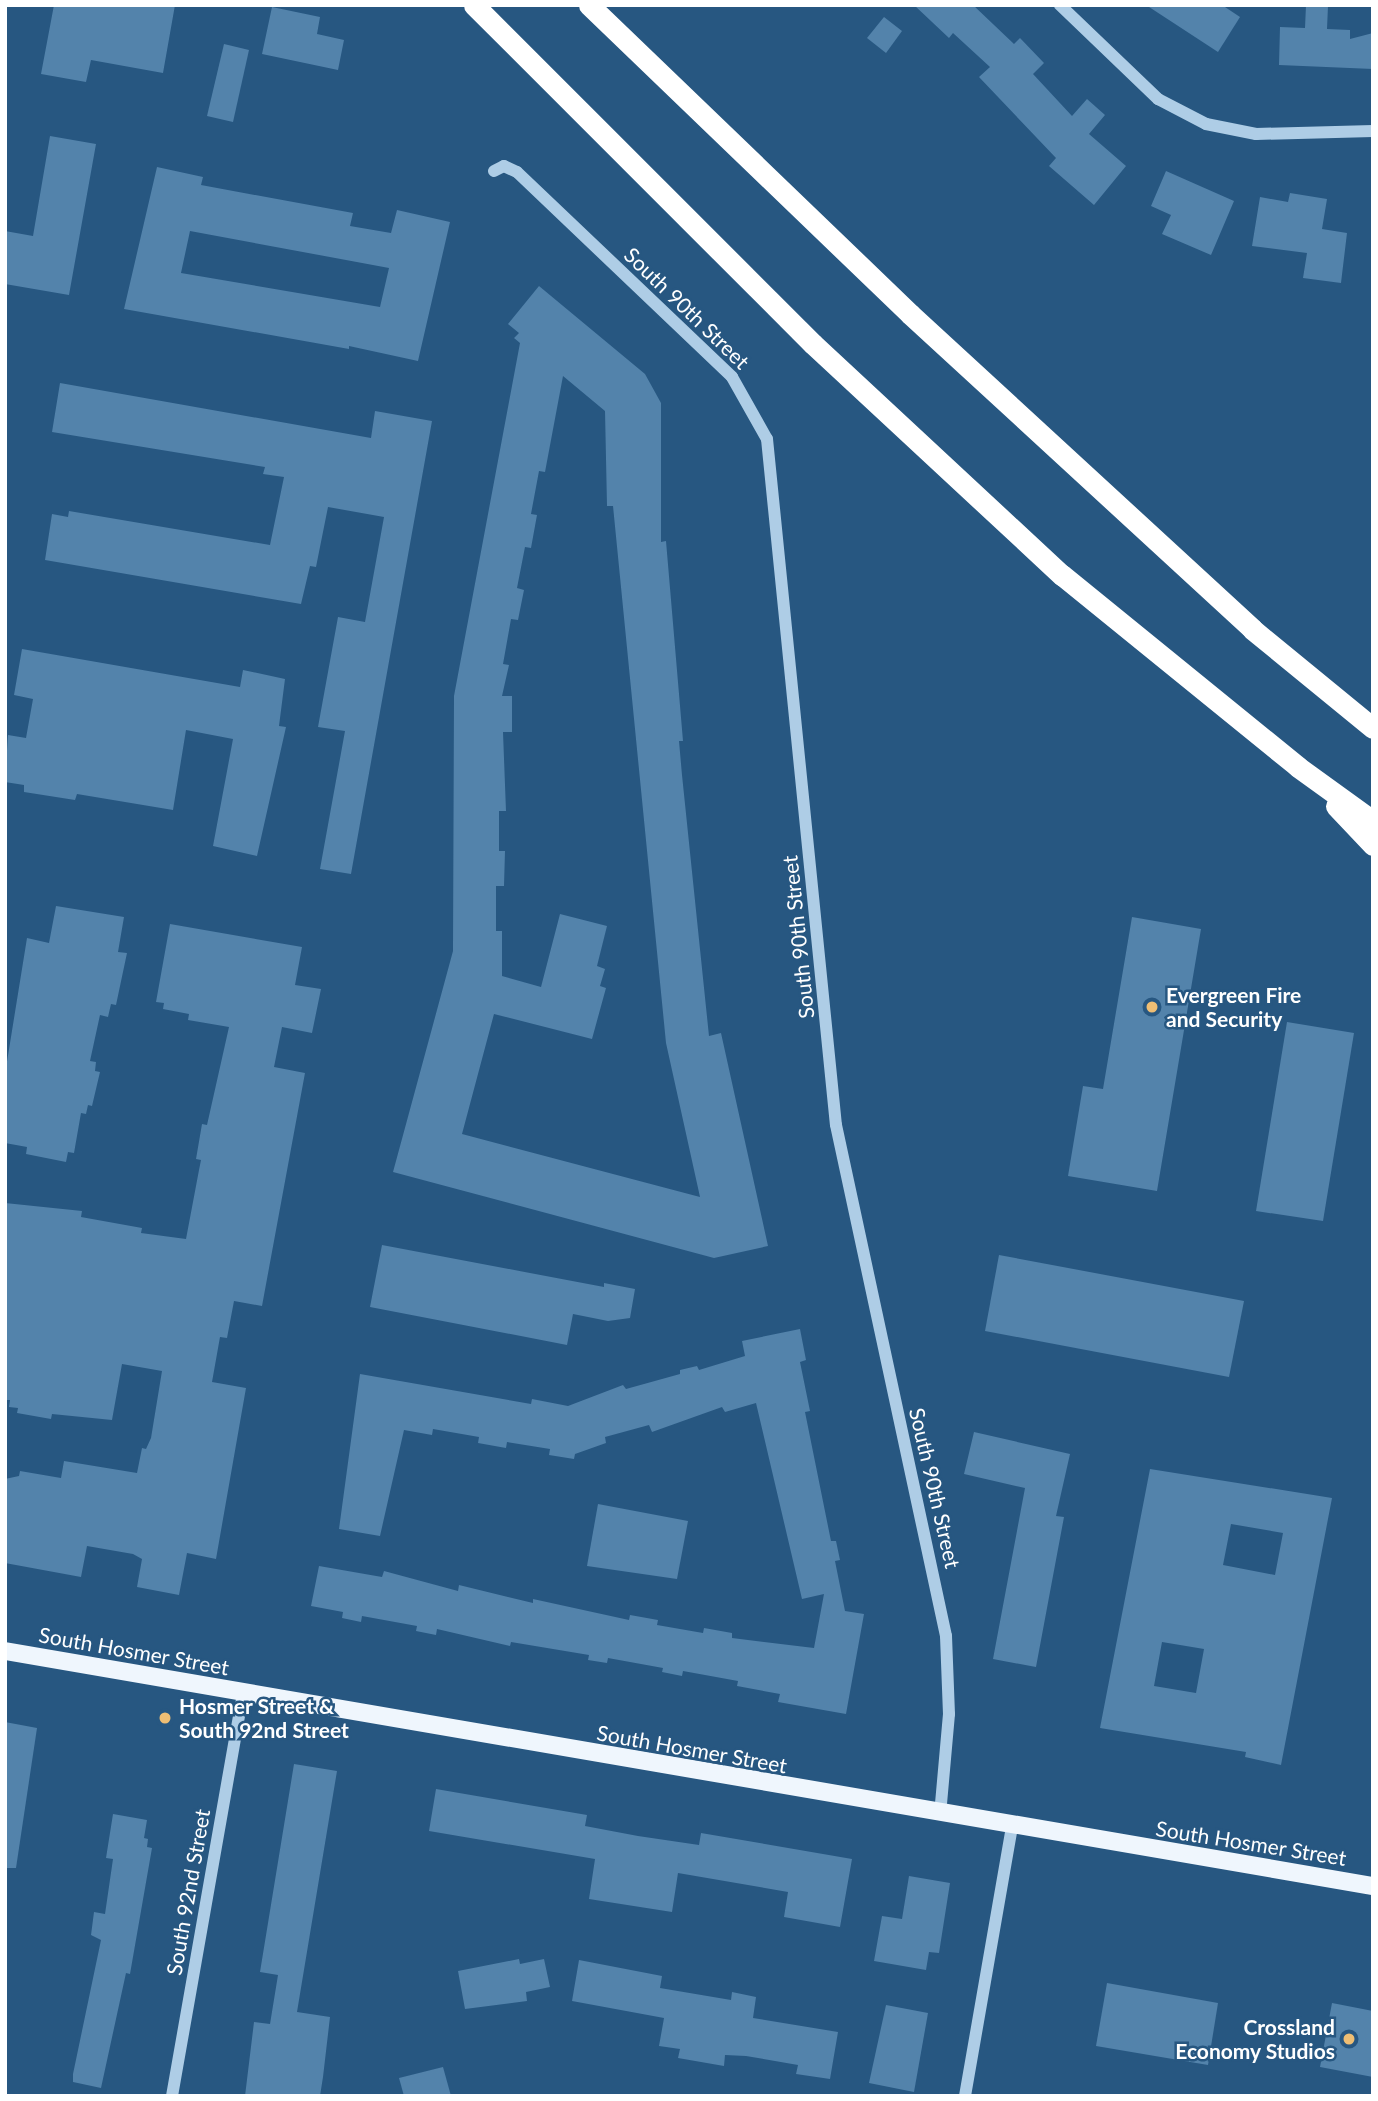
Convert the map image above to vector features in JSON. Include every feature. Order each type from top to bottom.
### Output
[{"type":"highway","points":[[474,5],[813,344],[1062,575],[1298,767],[1373,821]]},
{"type":"highway","points":[[589,5],[910,314],[1252,629],[1373,729]]},
{"type":"highway","points":[[1298,767],[1373,845]]},
{"type":"main road","name":"South Hosmer Street","points":[[5,1651],[1012,1827],[1373,1886]]},
{"type":"street","points":[[1060,5],[1158,99],[1206,124],[1256,134],[1373,131]]},
{"type":"street","name":"South 90th Street","points":[[494,171],[503,166],[517,172],[732,377],[767,439],[836,1125],[946,1636],[949,1714],[940,1814]]},
{"type":"street","name":"South 92nd Street","points":[[172,2096],[243,1694]]},
{"type":"street","points":[[965,2096],[1012,1827]]},
{"type":"building","points":[[54,5],[175,5],[163,73],[91,60],[86,82],[41,74]]},
{"type":"building","points":[[914,5],[973,5],[1014,44],[1020,38],[1044,63],[1033,74],[1072,116],[1087,99],[1105,115],[1089,134],[1126,166],[1094,205],[1049,166],[1056,158],[979,77],[990,67],[953,33],[949,38]]},
{"type":"building","points":[[1146,5],[1222,5],[1240,17],[1218,52]]},
{"type":"building","points":[[1306,5],[1328,6],[1327,29],[1350,30],[1350,39],[1373,33],[1373,69],[1279,65],[1280,27],[1305,28]]},
{"type":"building","points":[[272,7],[320,17],[317,34],[344,40],[338,70],[262,54]]},
{"type":"building","points":[[884,17],[902,31],[886,53],[867,38]]},
{"type":"building","points":[[224,44],[249,50],[233,122],[207,116]]},
{"type":"building","points":[[50,136],[96,144],[69,295],[5,284],[5,231],[33,236]]},
{"type":"building","points":[[157,167],[203,177],[201,185],[353,213],[350,226],[391,233],[397,210],[450,222],[418,361],[349,346],[349,349],[124,309]],"holes":[[[190,231],[389,268],[380,307],[181,273]]]},
{"type":"building","points":[[1166,171],[1234,201],[1211,255],[1162,234],[1171,215],[1151,206]]},
{"type":"building","points":[[1290,193],[1327,199],[1322,229],[1347,233],[1341,283],[1303,278],[1307,253],[1252,246],[1260,197],[1288,202]]},
{"type":"building","points":[[539,286],[645,374],[661,403],[661,542],[666,541],[683,741],[679,741],[709,1036],[721,1033],[768,1246],[714,1258],[393,1172],[453,951],[454,696],[520,343],[514,338],[519,333],[508,324]],"holes":[[[563,376],[605,411],[607,506],[613,506],[666,1043],[700,1197],[462,1134],[494,1014],[592,1039],[606,988],[600,986],[605,969],[597,966],[607,926],[560,914],[541,987],[502,976],[502,931],[496,931],[496,886],[504,886],[505,851],[499,851],[499,811],[506,811],[503,732],[512,732],[512,696],[502,696],[509,665],[503,664],[511,619],[518,620],[524,590],[517,588],[525,547],[531,548],[537,515],[531,514],[539,471],[545,472]]]},
{"type":"building","points":[[60,383],[371,438],[375,411],[432,421],[351,874],[320,869],[345,731],[318,727],[338,617],[365,622],[384,517],[328,507],[316,567],[310,566],[301,604],[45,560],[52,514],[68,517],[69,511],[270,545],[284,477],[263,474],[265,467],[52,432]]},
{"type":"building","points":[[22,649],[240,687],[243,670],[285,679],[279,726],[286,727],[257,856],[213,846],[233,739],[186,730],[173,810],[77,794],[75,800],[24,792],[24,785],[5,782],[8,735],[26,738],[33,699],[14,695]]},
{"type":"building","points":[[56,906],[124,917],[118,952],[127,953],[116,1005],[111,1004],[108,1017],[100,1015],[90,1061],[96,1062],[95,1071],[100,1072],[92,1106],[88,1105],[86,1114],[81,1113],[74,1153],[68,1152],[66,1162],[26,1154],[27,1147],[5,1143],[5,1074],[27,938],[49,943]]},
{"type":"building","name":"Evergreen Fire and Security","points":[[1132,917],[1201,929],[1157,1191],[1068,1176],[1083,1086],[1103,1089]]},
{"type":"building","points":[[170,924],[302,947],[295,985],[321,989],[312,1033],[282,1027],[274,1067],[305,1073],[262,1306],[234,1301],[227,1338],[220,1337],[212,1382],[246,1388],[216,1559],[187,1553],[179,1595],[137,1587],[142,1559],[133,1554],[87,1546],[81,1577],[5,1563],[5,1479],[19,1476],[20,1471],[61,1478],[64,1461],[137,1473],[142,1448],[146,1449],[151,1438],[162,1371],[122,1364],[112,1420],[52,1414],[51,1419],[17,1413],[18,1408],[9,1407],[10,1400],[5,1400],[5,1203],[82,1211],[81,1217],[142,1228],[141,1233],[186,1239],[201,1160],[196,1159],[202,1124],[207,1125],[229,1027],[188,1020],[189,1014],[163,1009],[164,1003],[156,1002]]},
{"type":"building","points":[[1287,1022],[1354,1033],[1323,1221],[1256,1211]]},
{"type":"building","points":[[382,1245],[604,1287],[604,1283],[635,1289],[630,1318],[608,1321],[573,1314],[567,1345],[370,1307]]},
{"type":"building","points":[[999,1255],[1244,1301],[1229,1377],[985,1331]]},
{"type":"building","points":[[800,1329],[806,1360],[800,1362],[810,1411],[805,1412],[831,1541],[836,1541],[840,1560],[835,1561],[845,1611],[864,1614],[846,1714],[778,1702],[780,1694],[737,1686],[738,1681],[683,1671],[682,1676],[662,1672],[663,1668],[608,1658],[607,1663],[588,1660],[589,1655],[511,1642],[510,1646],[437,1629],[436,1635],[416,1631],[417,1626],[362,1616],[361,1622],[342,1618],[343,1612],[311,1606],[319,1566],[382,1577],[384,1571],[458,1591],[459,1585],[533,1603],[533,1599],[629,1620],[630,1615],[658,1620],[657,1625],[703,1633],[704,1628],[732,1633],[732,1638],[814,1648],[824,1594],[802,1599],[756,1403],[725,1412],[722,1407],[652,1432],[649,1425],[605,1437],[606,1443],[575,1454],[574,1459],[549,1455],[550,1449],[507,1442],[506,1448],[478,1443],[479,1437],[433,1429],[432,1435],[404,1430],[380,1536],[339,1529],[360,1374],[531,1404],[532,1399],[568,1406],[623,1385],[626,1389],[680,1374],[680,1370],[697,1366],[699,1370],[745,1356],[742,1341]]},
{"type":"building","points":[[974,1432],[1070,1454],[1056,1516],[1064,1517],[1036,1667],[993,1659],[1025,1488],[964,1474]]},
{"type":"building","points":[[1150,1469],[1332,1498],[1281,1765],[1245,1757],[1246,1752],[1100,1728]],"holes":[[[1231,1524],[1283,1533],[1275,1575],[1223,1565]],[[1162,1642],[1204,1649],[1196,1693],[1154,1686]]]},
{"type":"building","points":[[598,1504],[688,1521],[677,1579],[587,1566]]},
{"type":"building","points":[[5,1722],[37,1728],[16,1868],[5,1868]]},
{"type":"building","points":[[294,1764],[337,1771],[297,2012],[330,2017],[323,2077],[320,2096],[245,2096],[254,2022],[270,2024],[278,1975],[260,1972]]},
{"type":"building","points":[[436,1789],[587,1815],[585,1826],[638,1836],[699,1845],[701,1833],[852,1859],[840,1927],[784,1917],[788,1892],[678,1873],[672,1912],[589,1899],[595,1859],[429,1831]]},
{"type":"building","points":[[113,1814],[147,1820],[144,1838],[148,1839],[147,1847],[152,1848],[130,1974],[126,1973],[101,2088],[73,2082],[73,2074],[101,1940],[91,1935],[94,1912],[105,1914],[113,1859],[106,1858]]},
{"type":"building","points":[[909,1876],[950,1883],[939,1953],[929,1952],[926,1970],[874,1961],[882,1916],[902,1919]]},
{"type":"building","points":[[519,1959],[520,1964],[544,1959],[550,1987],[526,1992],[527,2001],[465,2009],[458,1971]]},
{"type":"building","points":[[579,1960],[662,1976],[660,1988],[731,2000],[732,1992],[756,1997],[753,2018],[838,2032],[830,2079],[796,2074],[798,2065],[746,2056],[725,2055],[724,2066],[678,2058],[680,2049],[659,2046],[664,2018],[572,2001]]},
{"type":"building","points":[[1107,1983],[1218,2003],[1208,2065],[1096,2046]]},
{"type":"building","name":"Crossland Economy Studios","points":[[1332,2003],[1373,2011],[1373,2077],[1320,2067]]},
{"type":"building","points":[[886,2005],[928,2013],[914,2092],[869,2083]]},
{"type":"building","points":[[443,2067],[451,2096],[404,2096],[399,2078]]},
{"type":"place","name":"Evergreen Fire and Security","points":[[1152,1007]]},
{"type":"place","name":"Hosmer Street & South 92nd Street","points":[[165,1718]]},
{"type":"place","name":"Crossland Economy Studios","points":[[1349,2039]]}]
